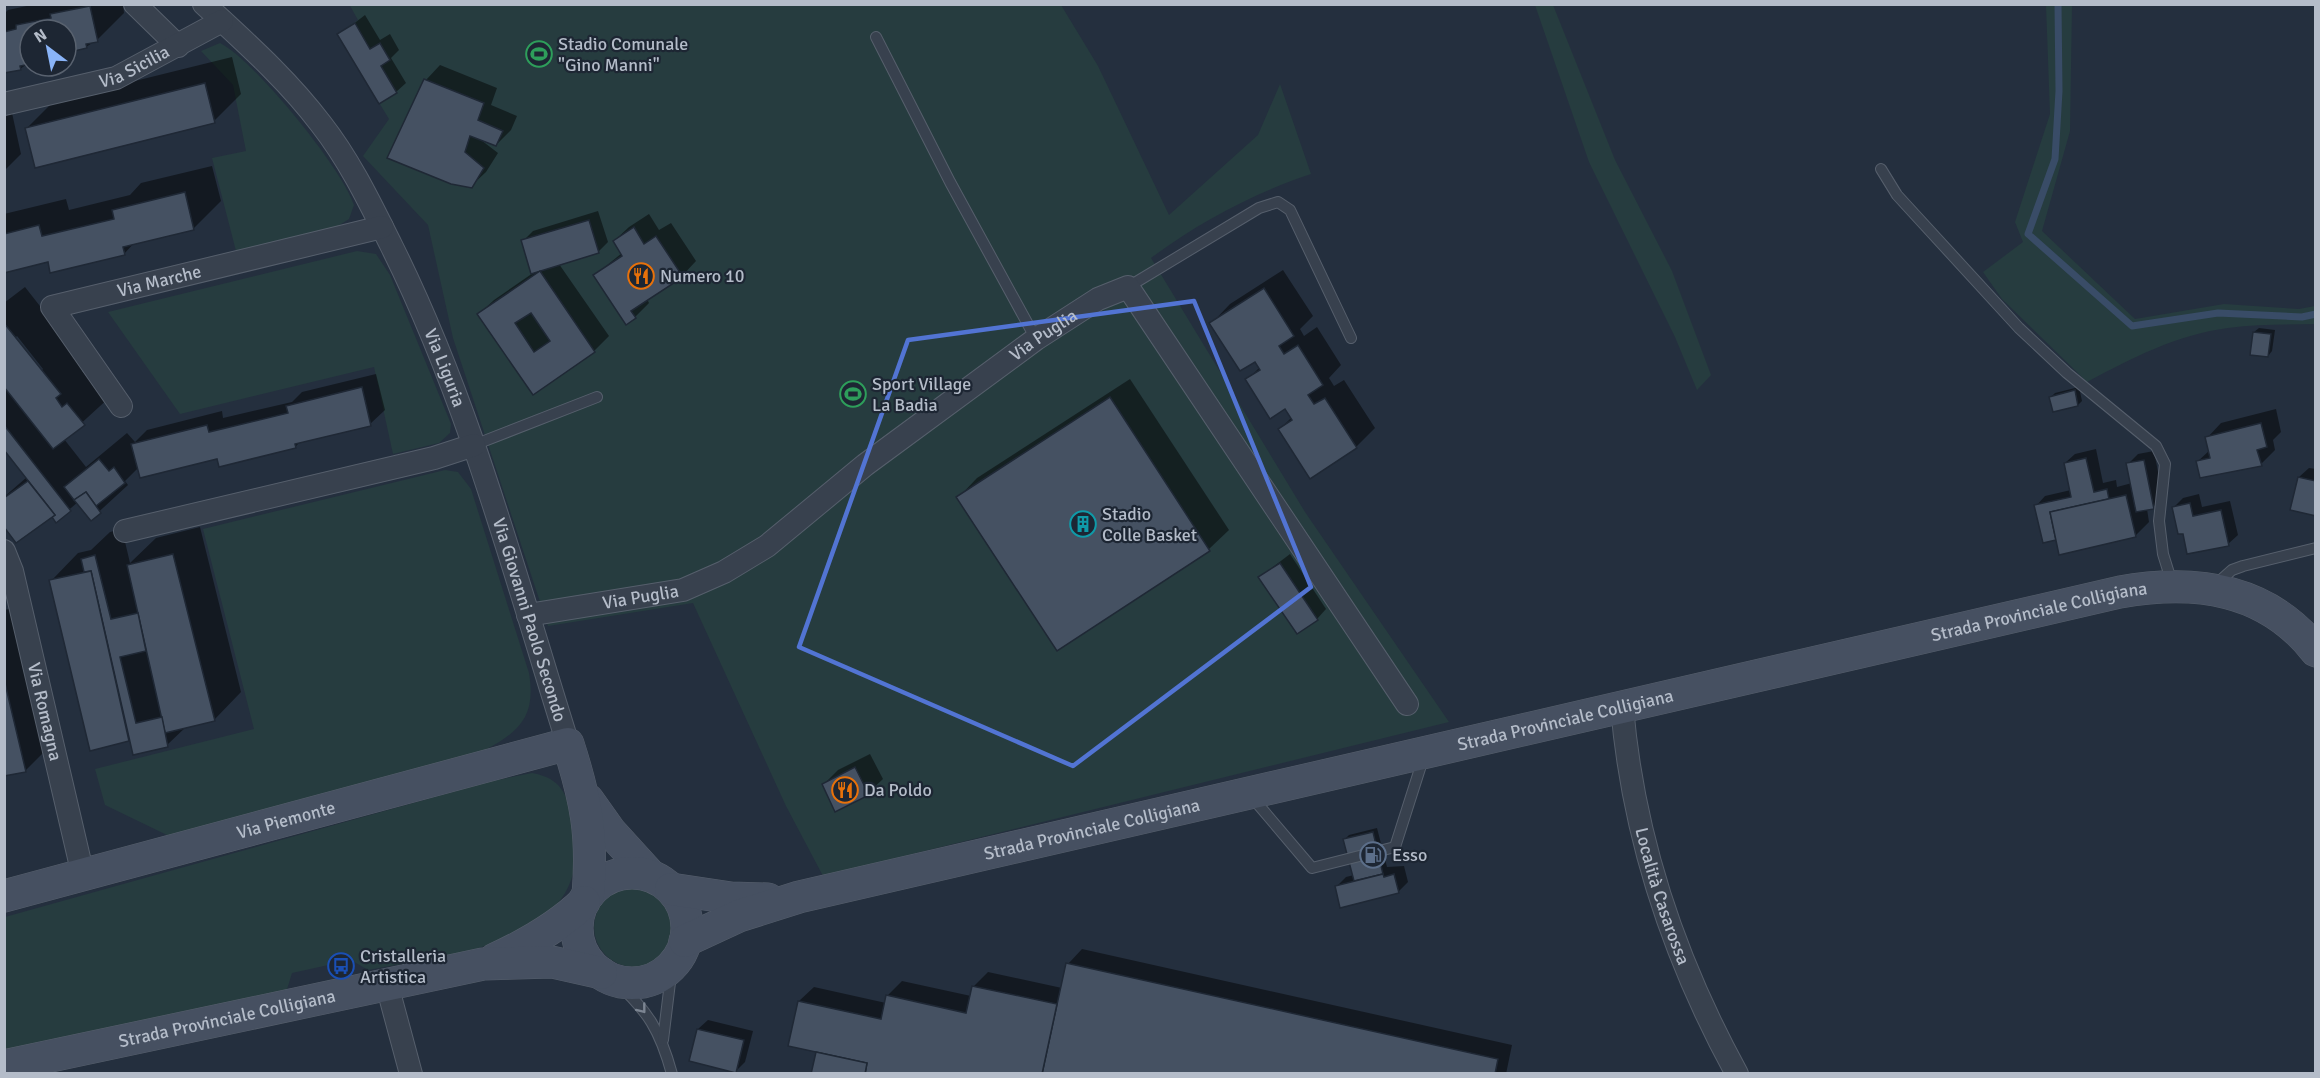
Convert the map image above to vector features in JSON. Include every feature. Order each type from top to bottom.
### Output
[{"type":"main road","name":"Strada Provinciale Colligiana","points":[[679,953],[739,916],[799,897],[2094,597],[2173,586],[2212,589],[2237,595],[2271,611],[2295,629],[2316,651]]},
{"type":"main road","name":"Via Piemonte","points":[[4,896],[568,744]]},
{"type":"main road","name":"Via Giovanni Paolo Secondo","points":[[568,744],[584,794],[591,843],[586,898]]},
{"type":"main road","name":"Via Giovanni Paolo Secondo","points":[[584,794],[610,831],[661,883]]},
{"type":"main road","points":[[634,873],[661,883],[682,904],[684,913],[679,953],[646,981],[608,977],[552,962],[483,964],[527,944],[568,917],[601,883],[616,875],[634,873]]},
{"type":"main road","name":"Strada Provinciale Colligiana","points":[[661,883],[744,899],[799,897]]},
{"type":"main road","points":[[586,898],[578,917],[579,941],[589,962],[608,977]]},
{"type":"main road","name":"Strada Provinciale Colligiana","points":[[4,1066],[483,964]]},
{"type":"street","points":[[135,4],[178,46]]},
{"type":"street","name":"Via Liguria","points":[[204,4],[277,74],[322,125],[354,174],[428,324],[474,445]]},
{"type":"street","name":"Via Sicilia","points":[[4,104],[102,83],[178,46],[222,21]]},
{"type":"street","name":"Via Marche","points":[[121,406],[52,307],[382,227]]},
{"type":"street","points":[[1128,287],[1407,704]]},
{"type":"street","name":"Via Puglia","points":[[528,615],[683,590],[724,572],[767,546],[865,465],[1036,339],[1089,304],[1128,287]]},
{"type":"street","points":[[125,531],[434,458],[474,445]]},
{"type":"street","name":"Via Giovanni Paolo Secondo","points":[[474,445],[568,744]]},
{"type":"street","name":"Via Romagna","points":[[4,551],[11,598],[82,875]]},
{"type":"street","name":"Località Casarossa","points":[[1622,707],[1645,849],[1655,886],[1696,991],[1737,1074]]},
{"type":"street","points":[[387,985],[411,1074]]},
{"type":"lane","points":[[876,37],[950,182],[1036,339]]},
{"type":"lane","points":[[1881,169],[1897,195],[2019,328],[2097,398],[2156,446],[2165,464],[2159,521],[2163,554],[2173,586]]},
{"type":"lane","points":[[1128,287],[1258,208],[1278,202],[1290,210],[1351,338]]},
{"type":"lane","points":[[474,445],[597,397]]},
{"type":"lane","points":[[2212,589],[2232,570],[2316,548]]},
{"type":"lane","points":[[1249,794],[1312,868],[1395,847],[1425,753]]},
{"type":"lane","points":[[663,1041],[679,953]]},
{"type":"lane","points":[[608,977],[641,1007],[663,1041],[672,1074]]},
{"type":"highlighted area","points":[[1194,301],[1311,587],[1073,766],[799,647],[908,340]]},
{"type":"green space","name":"Sport Village La Badia","points":[[349,4],[1061,5],[1098,66],[1169,215],[1258,135],[1280,84],[1311,174],[1248,199],[1188,232],[1151,258],[1305,512],[1449,722],[823,876],[786,806],[693,603],[548,626],[453,338],[428,225],[363,156],[389,119],[337,34],[358,20]]},
{"type":"green space","points":[[1535,5],[1553,5],[1615,160],[1672,271],[1711,375],[1697,390],[1675,337],[1589,162]]},
{"type":"green space","points":[[2046,5],[2072,5],[2070,131],[2042,231],[2135,319],[2224,304],[2299,309],[2315,306],[2315,324],[2261,325],[2209,331],[2172,342],[2138,356],[2087,382],[2002,299],[1983,272],[2023,242],[2015,222],[2050,114]]},
{"type":"green space","points":[[220,43],[253,70],[295,116],[315,142],[346,188],[354,205],[349,219],[338,226],[236,251],[212,158],[246,151],[233,85],[201,51]]},
{"type":"green space","points":[[357,251],[376,254],[390,275],[451,424],[450,433],[439,443],[393,454],[374,367],[180,414],[108,312]]},
{"type":"green space","points":[[445,470],[458,472],[471,489],[529,673],[531,688],[528,711],[517,728],[485,750],[169,836],[105,805],[95,769],[254,729],[203,529]]},
{"type":"green space","points":[[532,773],[542,775],[556,783],[565,795],[573,820],[575,862],[564,894],[542,918],[512,936],[440,957],[368,970],[351,960],[292,973],[285,996],[5,1053],[5,917],[492,781]]},
{"type":"green space","points":[[634,887],[649,890],[662,899],[671,912],[674,927],[671,942],[662,955],[649,964],[634,967],[619,964],[606,955],[597,942],[594,927],[597,912],[606,899],[619,890]]},
{"type":"building","points":[[90,6],[98,42],[86,44],[87,48],[78,50],[78,18],[51,18],[50,14]]},
{"type":"building","points":[[355,23],[370,49],[380,43],[390,60],[381,66],[397,93],[379,104],[337,34]]},
{"type":"building","points":[[18,25],[18,71],[4,73],[4,32],[16,29]]},
{"type":"building","points":[[424,79],[484,103],[478,120],[503,131],[496,146],[470,136],[465,152],[484,168],[472,188],[451,184],[387,158]]},
{"type":"building","points":[[205,83],[215,123],[35,168],[25,128]]},
{"type":"building","points":[[185,192],[194,230],[123,247],[125,255],[50,273],[48,262],[4,273],[4,234],[39,225],[42,236],[114,219],[112,210]]},
{"type":"building","points":[[589,220],[599,253],[531,274],[521,240]]},
{"type":"building","points":[[634,227],[644,244],[656,236],[683,277],[631,311],[636,318],[626,325],[593,275],[622,256],[613,241]]},
{"type":"building","points":[[540,271],[595,352],[533,395],[477,314]],"holes":[[[531,313],[550,341],[534,352],[515,323]]]},
{"type":"building","points":[[1264,288],[1294,336],[1279,346],[1284,354],[1298,345],[1323,385],[1308,395],[1314,404],[1325,398],[1357,448],[1310,479],[1278,429],[1292,420],[1285,409],[1270,419],[1245,379],[1260,370],[1255,362],[1240,371],[1209,323]]},
{"type":"building","points":[[4,323],[61,394],[56,398],[62,407],[67,403],[85,425],[53,449],[4,387]]},
{"type":"building","points":[[2253,332],[2271,334],[2268,357],[2250,355]]},
{"type":"building","points":[[362,387],[371,426],[295,444],[296,448],[219,467],[217,459],[140,478],[131,444],[207,425],[209,432],[288,413],[286,406]]},
{"type":"building","points":[[2075,390],[2078,406],[2053,412],[2049,397]]},
{"type":"building","name":"Stadio Colle Basket","points":[[1110,397],[1210,551],[1057,651],[956,497]]},
{"type":"building","points":[[2261,423],[2267,447],[2257,450],[2262,466],[2200,478],[2196,461],[2210,458],[2205,437]]},
{"type":"building","points":[[4,425],[71,511],[56,523],[52,517],[55,515],[4,450]]},
{"type":"building","points":[[2086,458],[2094,492],[2107,489],[2109,499],[2050,512],[2056,540],[2043,543],[2034,505],[2071,497],[2064,463]]},
{"type":"building","points":[[99,459],[109,471],[114,467],[125,483],[96,506],[86,492],[74,500],[64,487]]},
{"type":"building","points":[[2144,460],[2154,509],[2136,512],[2126,463]]},
{"type":"building","points":[[2298,477],[2316,481],[2316,516],[2290,510]]},
{"type":"building","points":[[28,481],[55,515],[16,543],[4,527],[4,498]]},
{"type":"building","points":[[86,492],[101,513],[91,521],[74,500]]},
{"type":"building","points":[[2126,495],[2136,537],[2059,555],[2050,512]]},
{"type":"building","points":[[2190,503],[2193,516],[2221,510],[2229,546],[2187,554],[2183,534],[2178,534],[2172,507]]},
{"type":"building","points":[[173,554],[215,721],[165,733],[127,565]]},
{"type":"building","points":[[95,555],[111,619],[138,613],[146,651],[120,657],[136,723],[162,717],[168,747],[133,755],[91,571],[84,572],[81,559]]},
{"type":"building","points":[[1280,563],[1318,620],[1297,634],[1258,577]]},
{"type":"building","points":[[91,571],[129,741],[90,751],[49,580]]},
{"type":"building","points":[[4,679],[26,772],[4,776]]},
{"type":"building","name":"Da Poldo","points":[[855,767],[869,795],[835,812],[822,784]]},
{"type":"building","points":[[1373,832],[1383,874],[1354,881],[1343,839]]},
{"type":"building","points":[[1383,874],[1384,877],[1394,874],[1399,893],[1340,908],[1335,886]]},
{"type":"building","points":[[1066,963],[1498,1059],[1495,1074],[1042,1074]]},
{"type":"building","points":[[972,986],[1057,1004],[1042,1074],[865,1074],[867,1063],[788,1046],[798,1001],[881,1019],[886,995],[966,1013]]},
{"type":"building","points":[[697,1029],[744,1040],[736,1073],[689,1061]]},
{"type":"building","points":[[816,1052],[867,1063],[865,1074],[811,1074]]},
{"type":"waterway","points":[[2058,4],[2059,91],[2055,159],[2028,234],[2132,326],[2218,313],[2302,317],[2316,314]]},
{"type":"place","name":"Stadio Comunale \"Gino Manni\"","points":[[539,54]]},
{"type":"place","name":"Numero 10","points":[[641,276]]},
{"type":"place","name":"Sport Village La Badia","points":[[853,394]]},
{"type":"place","name":"Stadio Colle Basket","points":[[1083,524]]},
{"type":"place","name":"Da Poldo","points":[[845,790]]},
{"type":"place","name":"Esso","points":[[1373,855]]},
{"type":"place","name":"Cristalleria Artistica","points":[[341,966]]}]
